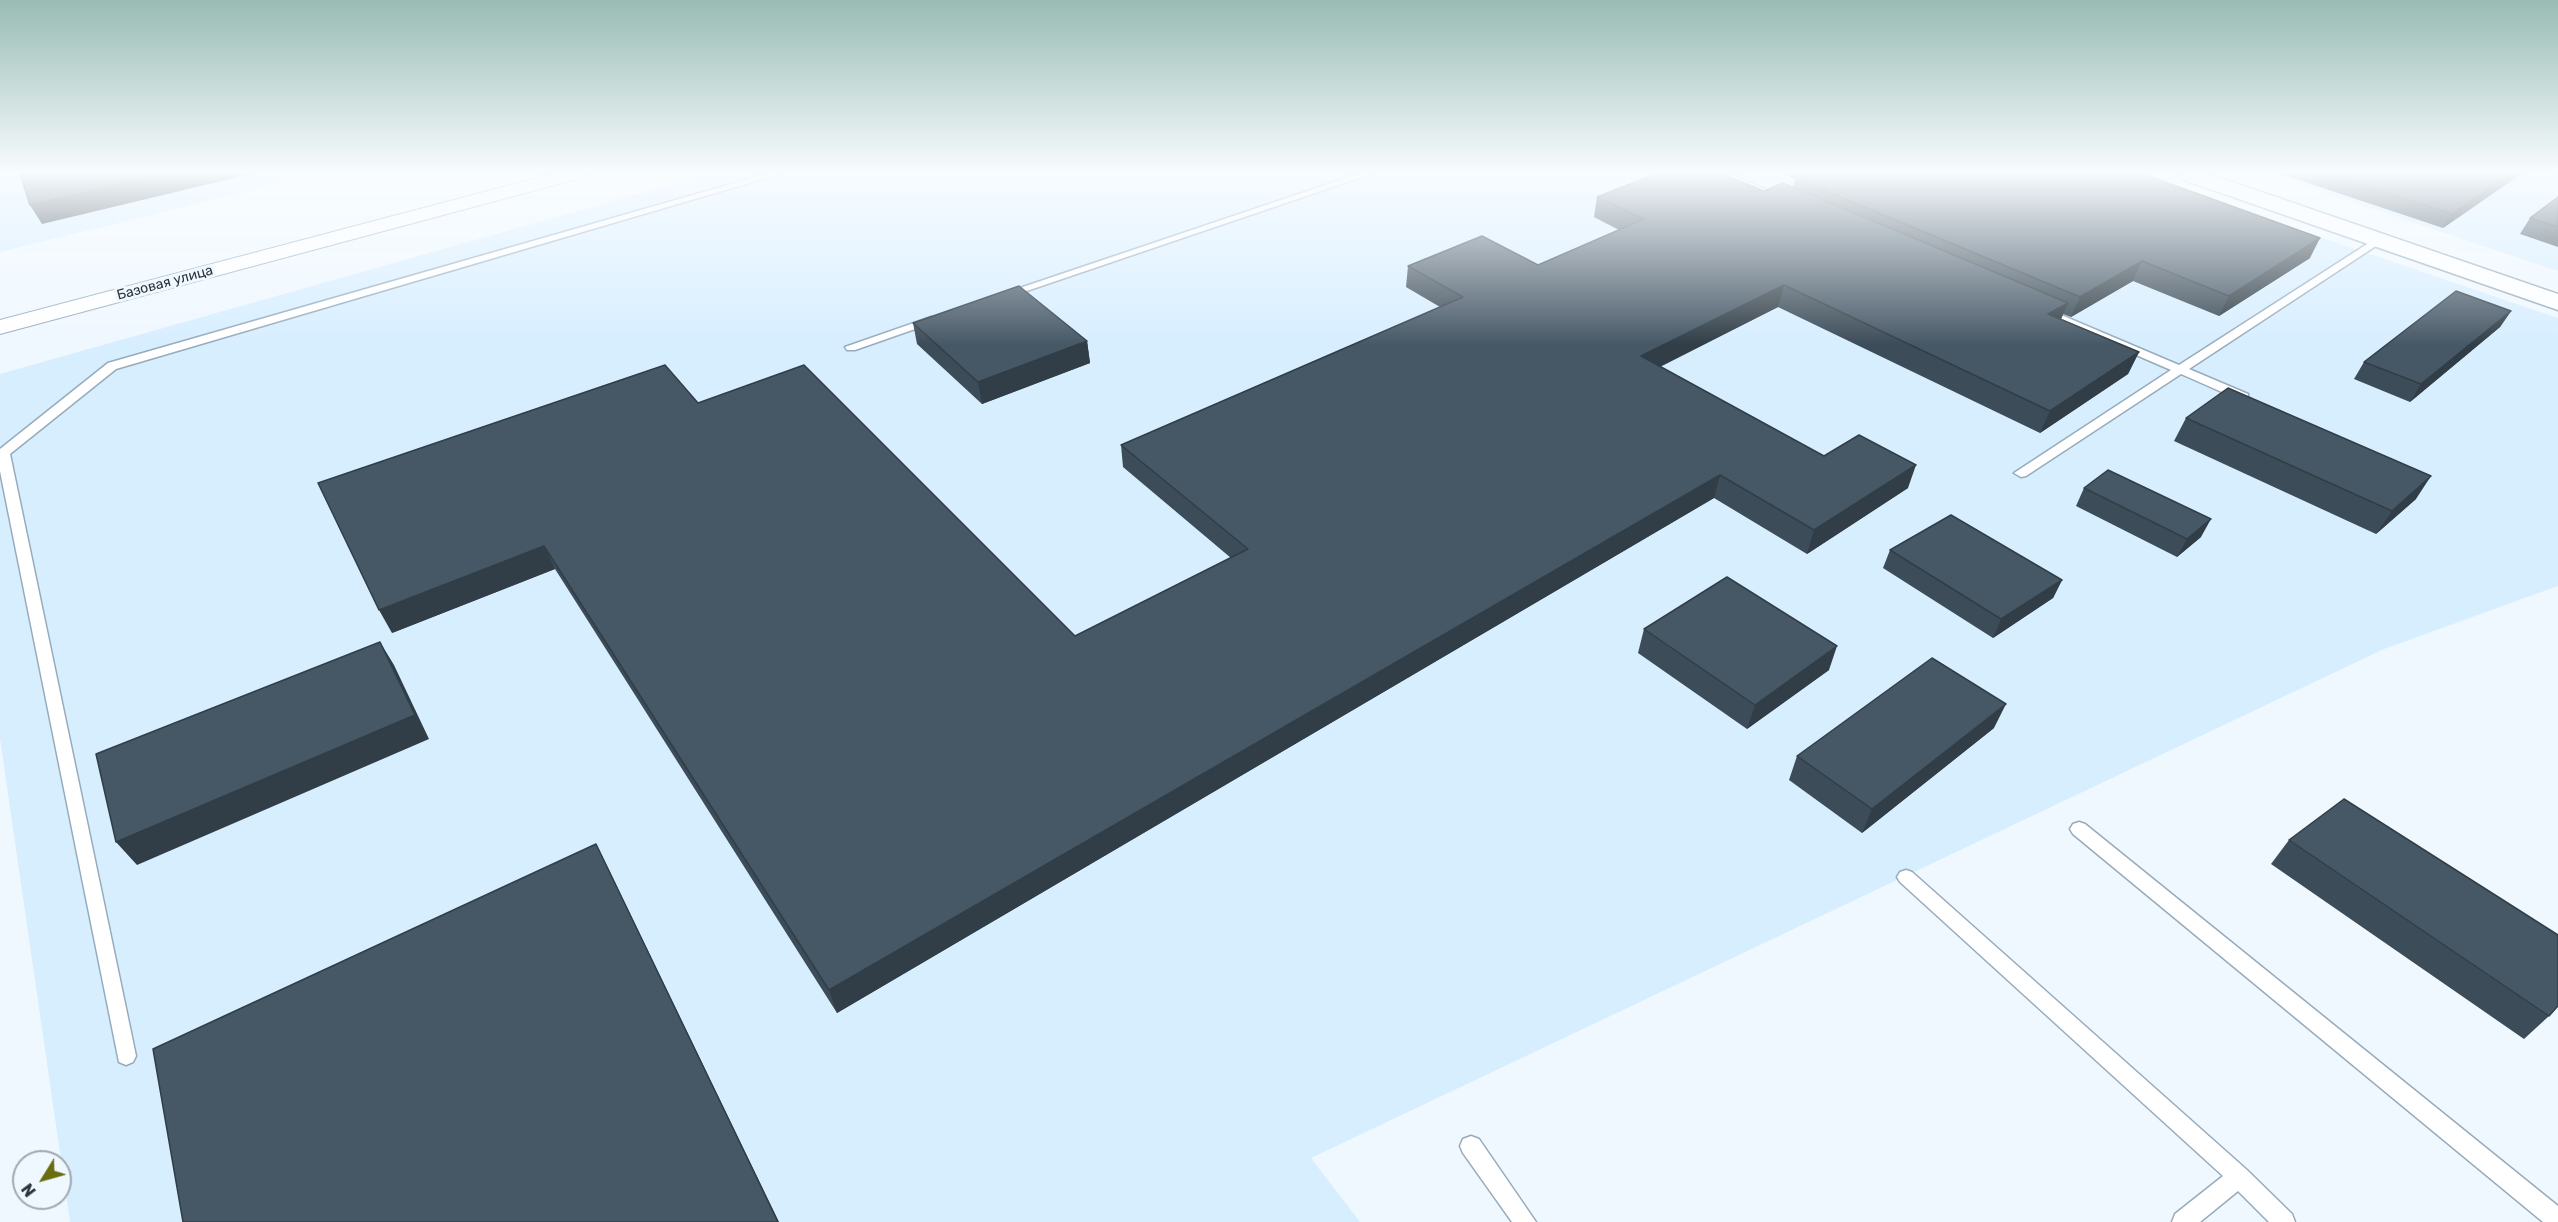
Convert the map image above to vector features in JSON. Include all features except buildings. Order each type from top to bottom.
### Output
[{"type":"main road","points":[[2352,231],[2558,302]]},
{"type":"street","name":"Базовая улица","points":[[0,327],[360,231]]},
{"type":"lane","points":[[126,1056],[3,453],[112,366],[578,231]]},
{"type":"lane","points":[[996,298],[1196,231]]},
{"type":"lane","points":[[2021,473],[2378,240]]},
{"type":"lane","points":[[2027,303],[2254,402]]},
{"type":"lane","points":[[851,347],[940,317]]},
{"type":"lane","points":[[2079,829],[2558,1220]]},
{"type":"lane","points":[[1906,877],[2239,1177],[2284,1222]]},
{"type":"lane","points":[[1470,1146],[1525,1222]]},
{"type":"lane","points":[[2183,1222],[2239,1177]]},
{"type":"shaded area","points":[[0,231],[85,231],[0,252]]},
{"type":"shaded area","points":[[507,231],[2303,231],[2558,318],[2558,586],[2384,649],[1311,1158],[1360,1222],[70,1222],[68,1210],[72,1210],[72,1150],[60,1150],[0,739],[0,374]]},
{"type":"shaded area","points":[[2439,231],[2558,231],[2558,271]]}]
